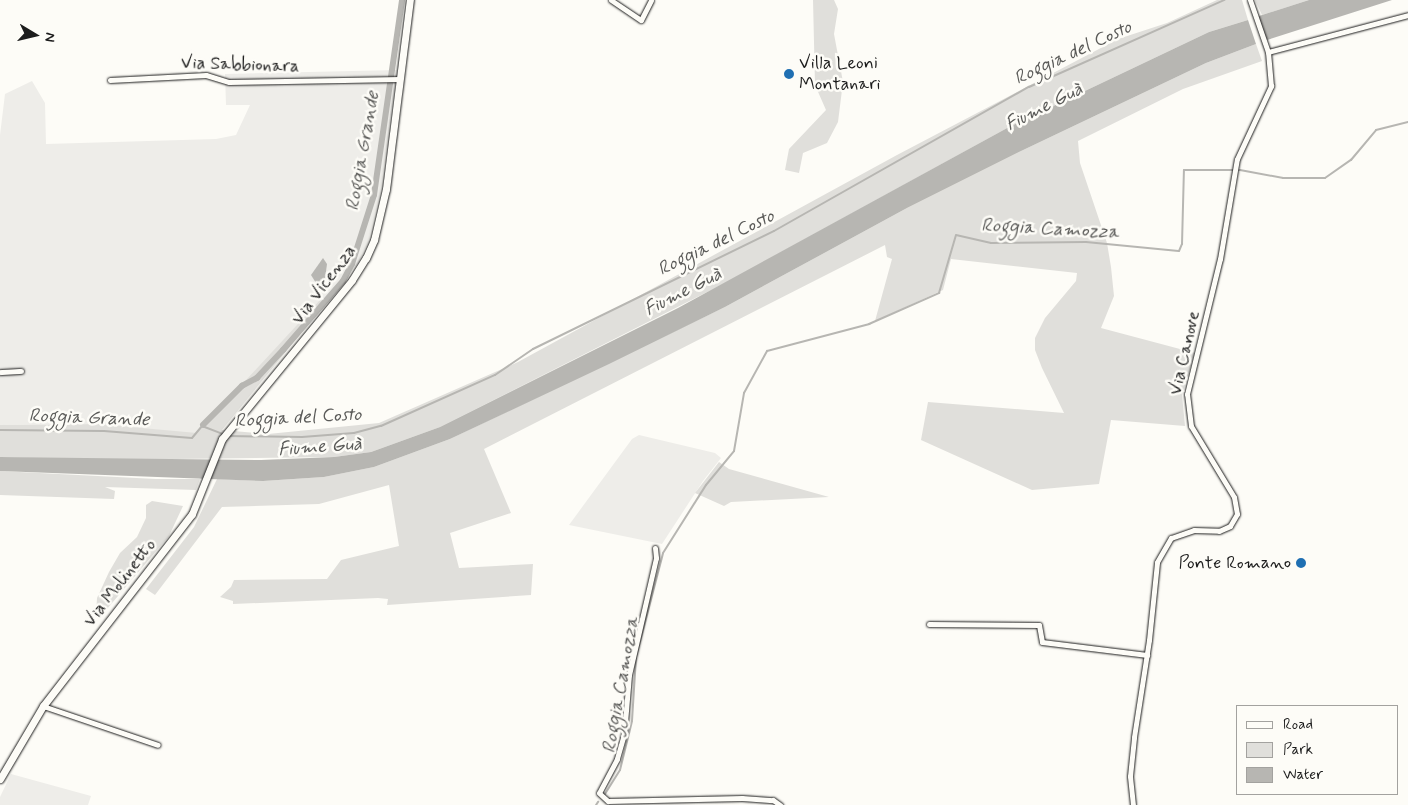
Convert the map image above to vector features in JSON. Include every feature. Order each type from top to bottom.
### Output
[{"type":"main road","name":"Via Vicenza","points":[[209,471],[215,454],[230,427],[352,280],[366,258],[382,213],[410,0]]},
{"type":"main road","name":"Via Molinetto","points":[[0,779],[43,706],[176,536],[202,491],[209,471]]},
{"type":"street","points":[[611,0],[641,20],[651,0]]},
{"type":"street","name":"Via Canove","points":[[1133,805],[1130,776],[1147,655],[1157,562],[1162,549],[1171,538],[1182,532],[1219,531],[1230,526],[1237,514],[1234,497],[1191,426],[1187,394],[1220,259],[1235,171],[1270,86],[1268,52],[1250,0]]},
{"type":"street","points":[[1268,52],[1408,15]]},
{"type":"street","name":"Via Sabbionara","points":[[110,80],[206,75],[228,82],[400,79]]},
{"type":"street","points":[[0,372],[21,371]]},
{"type":"street","points":[[655,548],[656,558],[629,675],[624,734],[617,759],[599,793],[608,800],[742,798],[773,800],[780,805]]},
{"type":"street","points":[[929,624],[1039,625],[1042,642],[1147,655]]},
{"type":"street","points":[[43,706],[158,745]]},
{"type":"shaded area","points":[[397,70],[380,193],[368,242],[358,263],[325,304],[321,300],[197,434],[98,424],[0,425],[0,135],[5,94],[32,81],[45,103],[46,144],[216,139],[236,135],[250,105],[226,105],[225,74]]},
{"type":"shaded area","points":[[639,435],[715,453],[721,458],[703,481],[662,544],[569,525],[632,439]]},
{"type":"shaded area","points":[[11,774],[91,796],[88,805],[0,805],[0,797]]},
{"type":"green space","points":[[813,0],[834,0],[838,9],[834,34],[843,82],[838,122],[827,143],[803,153],[799,173],[785,170],[789,149],[826,110],[815,85]]},
{"type":"green space","points":[[1217,0],[1242,0],[1248,20],[1209,32],[1009,127],[727,282],[440,427],[371,452],[334,457],[97,460],[0,457],[0,425],[98,424],[197,433],[321,299],[325,304],[222,430],[268,434],[379,423],[518,362],[897,155],[1118,39],[1167,23]]},
{"type":"green space","points":[[1255,0],[1309,0],[1262,15]]},
{"type":"green space","points":[[1256,44],[1262,61],[1183,89],[1078,141],[1080,163],[1107,243],[1111,267],[1114,296],[1101,328],[1195,353],[1182,395],[1185,426],[1111,420],[1099,484],[1032,490],[921,440],[928,402],[1064,413],[1035,350],[1035,338],[1045,318],[1076,281],[1077,273],[951,259],[943,290],[875,321],[892,259],[887,257],[885,245],[484,449],[511,513],[450,533],[459,568],[533,564],[531,595],[387,605],[388,599],[378,598],[233,604],[233,601],[220,597],[231,587],[234,580],[327,579],[341,560],[399,546],[389,485],[319,504],[222,507],[155,595],[146,589],[194,527],[217,479],[263,481],[324,477],[374,467],[450,439],[725,307],[907,208],[1019,152],[1206,63]]},
{"type":"green space","points":[[719,462],[729,469],[829,497],[731,502],[724,506],[695,493]]},
{"type":"green space","points":[[0,471],[156,479],[200,479],[196,490],[105,487],[115,491],[114,499],[0,495]]},
{"type":"green space","points":[[152,501],[183,506],[169,536],[101,616],[96,615],[97,598],[109,572],[120,553],[137,537],[146,518],[146,505]]},
{"type":"water","points":[[1309,0],[1392,0],[1267,40],[1256,17]]},
{"type":"water","points":[[1248,20],[1256,44],[1206,63],[1019,152],[907,208],[725,307],[609,364],[450,439],[374,467],[324,477],[263,481],[0,471],[0,457],[261,460],[334,457],[371,452],[440,427],[678,308],[1009,127],[1209,32]]},
{"type":"water","points":[[323,258],[327,264],[325,279],[316,283],[311,275]]},
{"type":"waterway","name":"Roggia Grande","points":[[203,425],[242,386],[257,378],[283,350],[343,281],[352,264],[374,195],[402,0]]},
{"type":"waterway","name":"Roggia del Costo","points":[[228,436],[302,437],[354,433],[381,426],[495,375],[533,349],[774,231],[1029,87],[1224,0]]},
{"type":"waterway","name":"Roggia Camozza","points":[[605,794],[620,770],[632,721],[636,657],[663,553],[706,485],[734,451],[744,393],[767,351],[869,324],[939,293],[956,235],[991,243],[1086,242],[1179,251],[1182,244],[1184,170],[1240,170],[1283,178],[1325,178],[1351,160],[1376,130],[1408,122]]},
{"type":"waterway","name":"Roggia Grande","points":[[0,430],[104,431],[192,438],[202,426],[223,434]]},
{"type":"place","name":"Villa Leoni Montanari","points":[[789,74]]},
{"type":"place","name":"Ponte Romano","points":[[1301,563]]},
{"type":"water label","name":"Fiume Guà","points":[[1044,107]]},
{"type":"water label","name":"Fiume Guà","points":[[683,292]]},
{"type":"water label","name":"Fiume Guà","points":[[320,447]]}]
